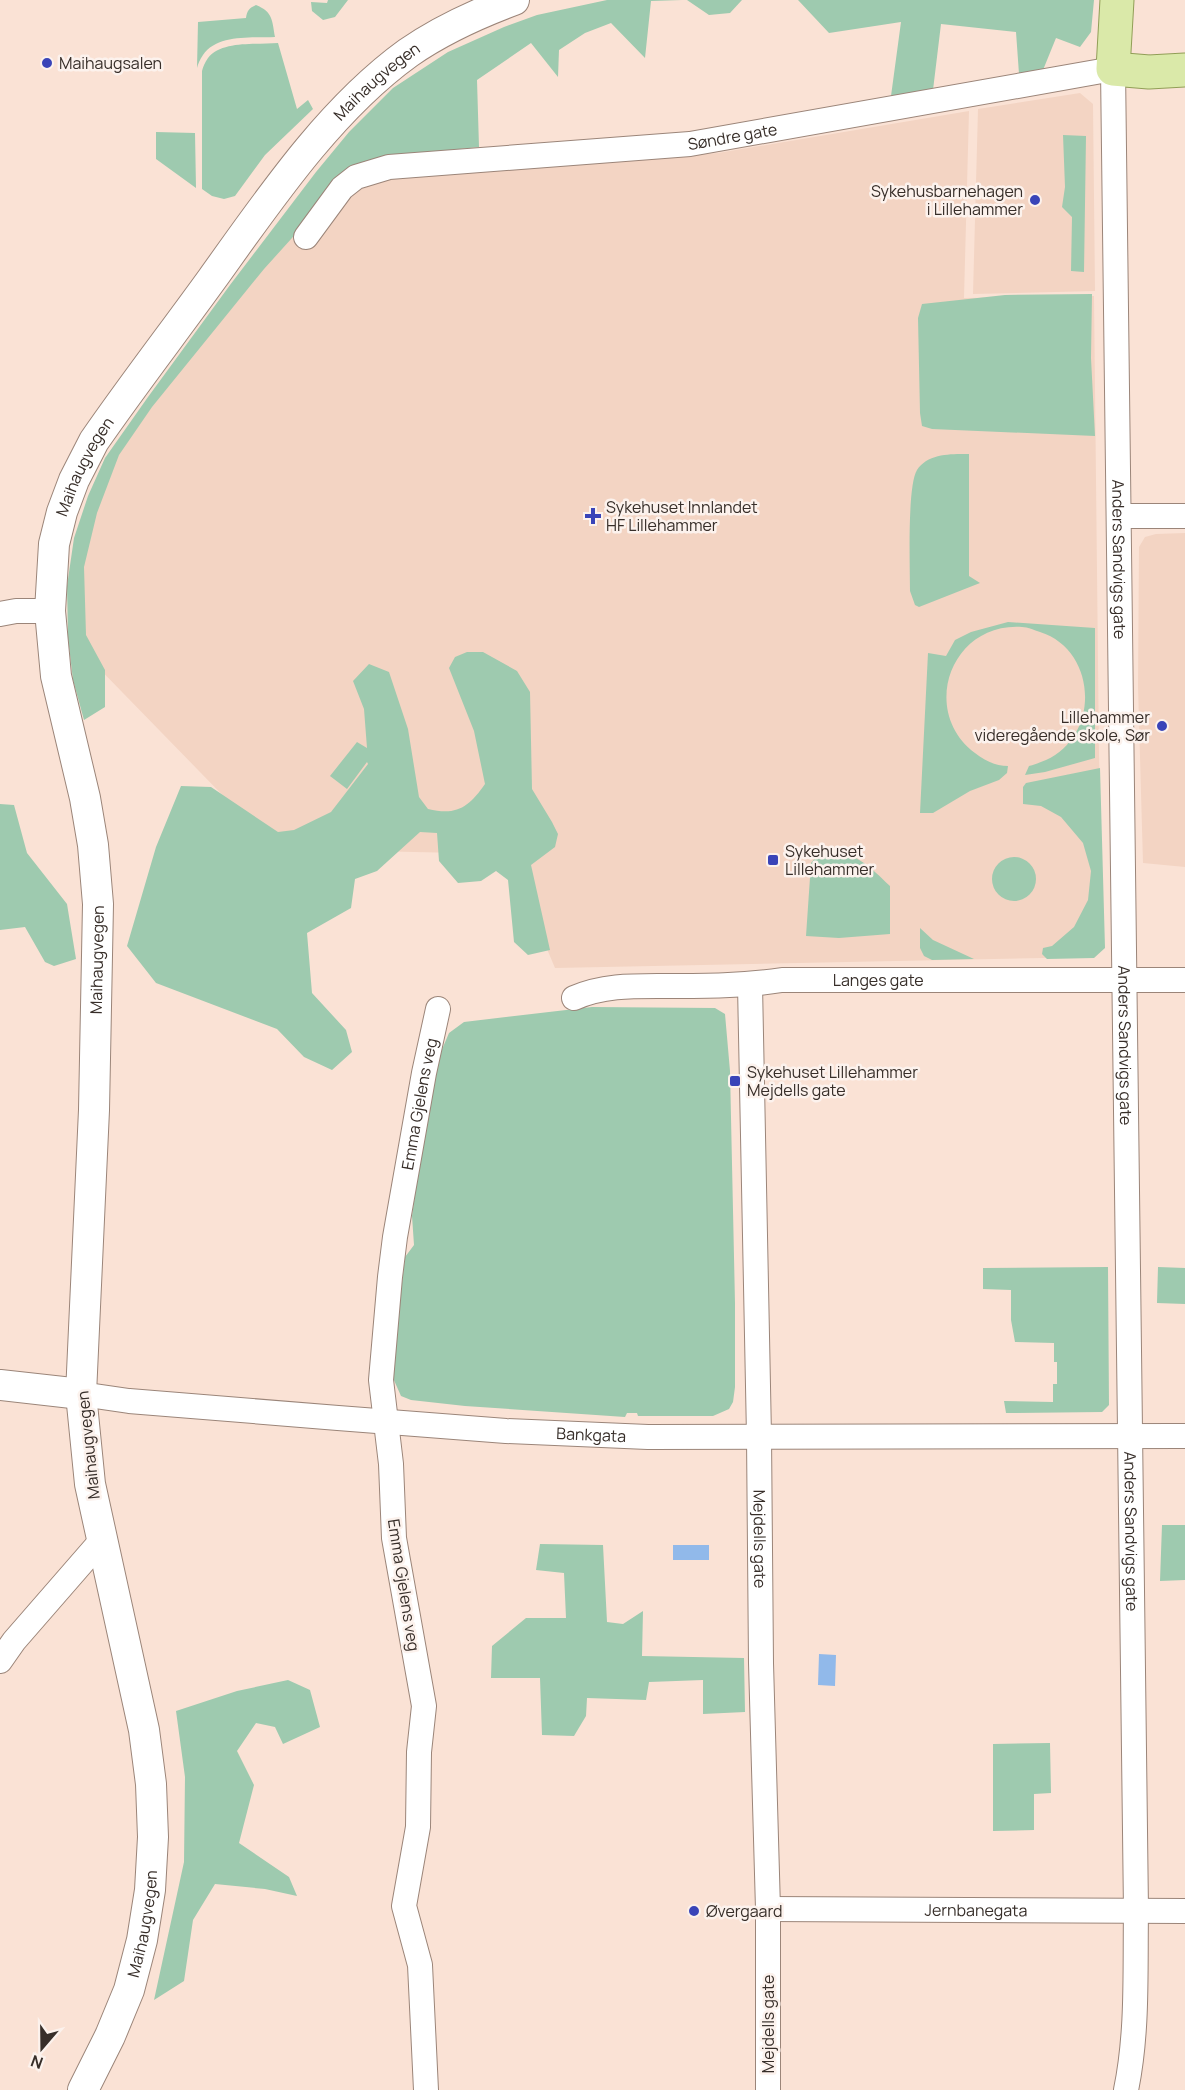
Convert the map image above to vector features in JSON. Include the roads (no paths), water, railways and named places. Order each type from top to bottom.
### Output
[{"type":"main road","name":"Anders Sandvigs gate","points":[[1113,69],[1117,0]]},
{"type":"main road","name":"Søndre gate","points":[[1113,69],[1149,72],[1185,70]]},
{"type":"street","name":"Maihaugvegen","points":[[83,2090],[110,2036],[129,1990],[142,1940],[150,1890],[153,1837],[151,1784],[144,1730],[90,1484],[81,1394],[94,1110],[98,904],[93,845],[85,798],[56,676],[50,611],[54,544],[62,512],[94,441],[275,189],[371,83],[409,52],[477,14],[514,0]]},
{"type":"street","name":"Søndre gate","points":[[306,237],[342,188],[356,177],[389,167],[690,144],[1113,69]]},
{"type":"street","name":"Anders Sandvigs gate","points":[[1113,69],[1136,1911],[1134,2026],[1126,2090]]},
{"type":"street","points":[[1119,516],[1185,516]]},
{"type":"street","points":[[0,614],[16,611],[50,611]]},
{"type":"street","name":"Langes gate","points":[[574,998],[592,990],[627,987],[750,985],[782,980],[1185,980]]},
{"type":"street","name":"Mejdells gate","points":[[750,985],[761,1663],[768,1909],[768,2090]]},
{"type":"street","name":"Emma Gjelens veg","points":[[426,2090],[420,1965],[404,1906],[418,1827],[419,1752],[424,1706],[394,1538],[391,1464],[381,1380],[390,1278],[422,1085],[438,1009]]},
{"type":"street","name":"Bankgata","points":[[0,1385],[129,1401],[507,1431],[648,1437],[1185,1436]]},
{"type":"street","points":[[0,1661],[14,1641],[101,1541]]},
{"type":"street","name":"Jernbanegata","points":[[768,1909],[1185,1911]]},
{"type":"water","points":[[673,1545],[709,1545],[709,1560],[673,1560]]},
{"type":"water","points":[[819,1654],[836,1655],[835,1686],[818,1685]]},
{"type":"place","name":"Maihaugsalen","points":[[47,63]]},
{"type":"place","name":"Sykehusbarnehagen i Lillehammer","points":[[1035,200]]},
{"type":"place","name":"Sykehuset Innlandet HF Lillehammer","points":[[593,516]]},
{"type":"place","name":"Lillehammer videregående skole, Sør","points":[[1162,726]]},
{"type":"place","name":"Sykehuset Lillehammer","points":[[773,860]]},
{"type":"place","name":"Sykehuset Lillehammer Mejdells gate","points":[[735,1081]]},
{"type":"place","name":"Øvergaard","points":[[694,1911]]}]
